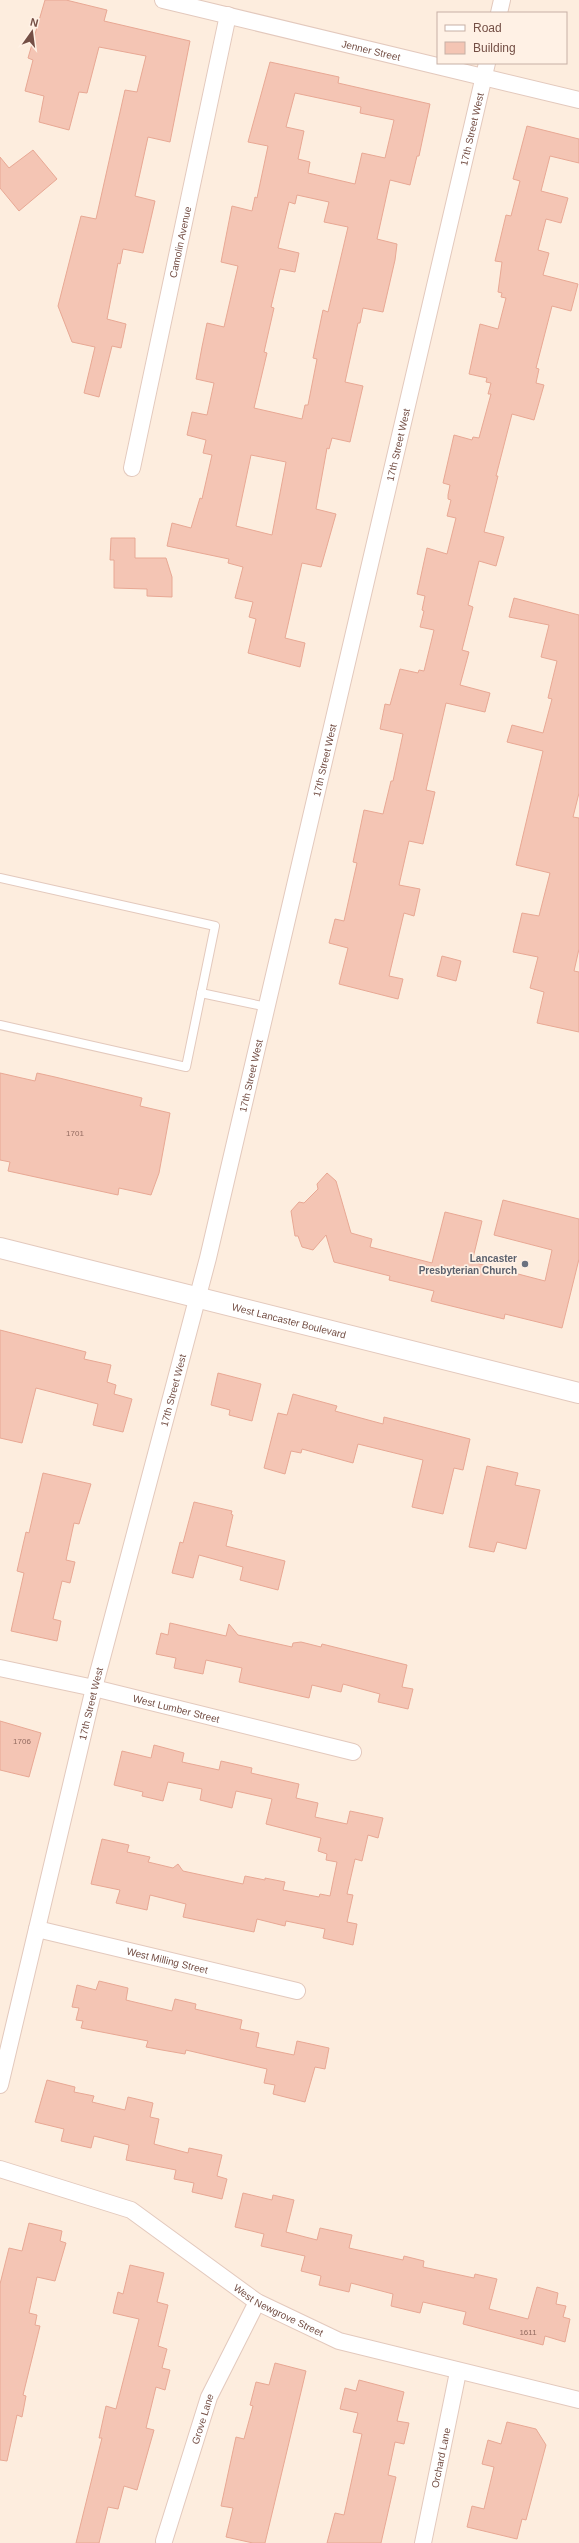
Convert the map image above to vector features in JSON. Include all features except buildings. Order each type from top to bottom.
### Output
[{"type":"street","name":"Jenner Street","points":[[163,0],[437,60]]},
{"type":"street","points":[[499,12],[502,0]]},
{"type":"street","name":"Camolin Avenue","points":[[132,468],[228,15]]},
{"type":"street","name":"Jenner Street","points":[[457,64],[485,70],[579,100]]},
{"type":"street","name":"17th Street West","points":[[0,2086],[94,1688],[198,1297],[485,70]]},
{"type":"street","name":"West Lancaster Boulevard","points":[[0,1248],[578,1390]]},
{"type":"street","name":"West Lumber Street","points":[[0,1668],[94,1688],[353,1752]]},
{"type":"street","name":"West Milling Street","points":[[37,1929],[297,1991]]},
{"type":"street","name":"West Newgrove Street","points":[[0,2169],[131,2210],[257,2302],[339,2341],[458,2372],[579,2400]]},
{"type":"street","name":"Grove Lane","points":[[164,2541],[209,2397],[257,2302]]},
{"type":"street","name":"Orchard Lane","points":[[423,2543],[458,2372]]},
{"type":"lane","points":[[0,878],[215,926],[186,1067],[0,1025]]},
{"type":"lane","points":[[201,993],[267,1007]]},
{"type":"place","name":"Lancaster Presbyterian Church","points":[[525,1264]]}]
